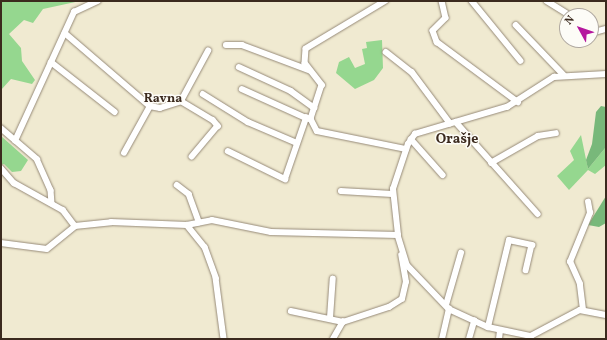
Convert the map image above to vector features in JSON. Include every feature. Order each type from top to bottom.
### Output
[{"type":"street","points":[[15,141],[74,12],[98,1]]},
{"type":"street","points":[[228,151],[285,179],[297,143],[314,108],[322,84],[309,70],[304,56],[308,45],[386,1]]},
{"type":"street","points":[[442,1],[446,18],[433,31],[437,42],[518,102]]},
{"type":"street","points":[[472,1],[522,61]]},
{"type":"street","points":[[547,1],[559,8]]},
{"type":"street","points":[[516,25],[564,75]]},
{"type":"street","points":[[65,33],[150,106],[160,108],[181,101],[208,51]]},
{"type":"street","points":[[226,45],[242,45],[309,70]]},
{"type":"street","points":[[386,52],[412,72],[453,122],[538,214]]},
{"type":"street","points":[[51,62],[115,112]]},
{"type":"street","points":[[238,67],[292,92],[314,108]]},
{"type":"street","points":[[292,311],[343,322],[388,307],[402,299],[406,282],[392,194],[406,149],[411,139],[422,130],[518,102],[550,80],[564,75],[606,74]]},
{"type":"street","points":[[242,89],[309,119],[317,131],[406,149]]},
{"type":"street","points":[[203,94],[248,122],[297,143]]},
{"type":"street","points":[[181,101],[218,126],[192,157]]},
{"type":"street","points":[[124,153],[150,106]]},
{"type":"street","points":[[1,128],[37,159],[52,190],[52,203]]},
{"type":"street","points":[[491,163],[538,136],[556,133]]},
{"type":"street","points":[[411,139],[443,175]]},
{"type":"street","points":[[1,168],[14,183],[52,203],[75,226]]},
{"type":"street","points":[[177,185],[189,194],[199,222]]},
{"type":"street","points":[[341,191],[392,194]]},
{"type":"street","points":[[583,310],[580,284],[570,262],[590,213],[588,202]]},
{"type":"street","points":[[1,243],[47,249],[75,226],[111,222],[187,225],[212,220],[271,232],[398,235]]},
{"type":"street","points":[[187,225],[205,247],[216,278],[224,339]]},
{"type":"street","points":[[488,327],[509,240],[532,245],[526,270]]},
{"type":"street","points":[[402,253],[407,265],[448,307],[474,322],[500,331],[531,338],[583,310],[606,315]]},
{"type":"street","points":[[442,339],[461,253]]},
{"type":"street","points":[[330,318],[333,278]]},
{"type":"street","points":[[333,339],[343,322]]},
{"type":"street","points":[[469,339],[474,322]]},
{"type":"street","points":[[499,339],[500,331]]},
{"type":"green space","points":[[1,1],[80,1],[43,9],[33,23],[24,20],[9,34],[21,48],[22,61],[35,80],[32,84],[11,79],[1,90]]},
{"type":"green space","points":[[382,40],[383,68],[374,80],[355,89],[336,73],[339,62],[349,57],[355,68],[365,64],[362,49],[367,48],[366,42]]},
{"type":"green space","points":[[601,106],[606,107],[606,147],[588,169],[586,160],[592,144],[596,112]]},
{"type":"green space","points":[[581,135],[588,169],[606,147],[606,165],[595,174],[588,170],[569,190],[557,176],[574,160],[570,151]]},
{"type":"green space","points":[[1,136],[28,160],[21,171],[12,172],[4,164],[1,165]]},
{"type":"green space","points":[[606,196],[606,223],[599,227],[588,225]]},
{"type":"district","name":"Ravna","points":[[163,99]]},
{"type":"district","name":"Orašje","points":[[457,140]]}]
